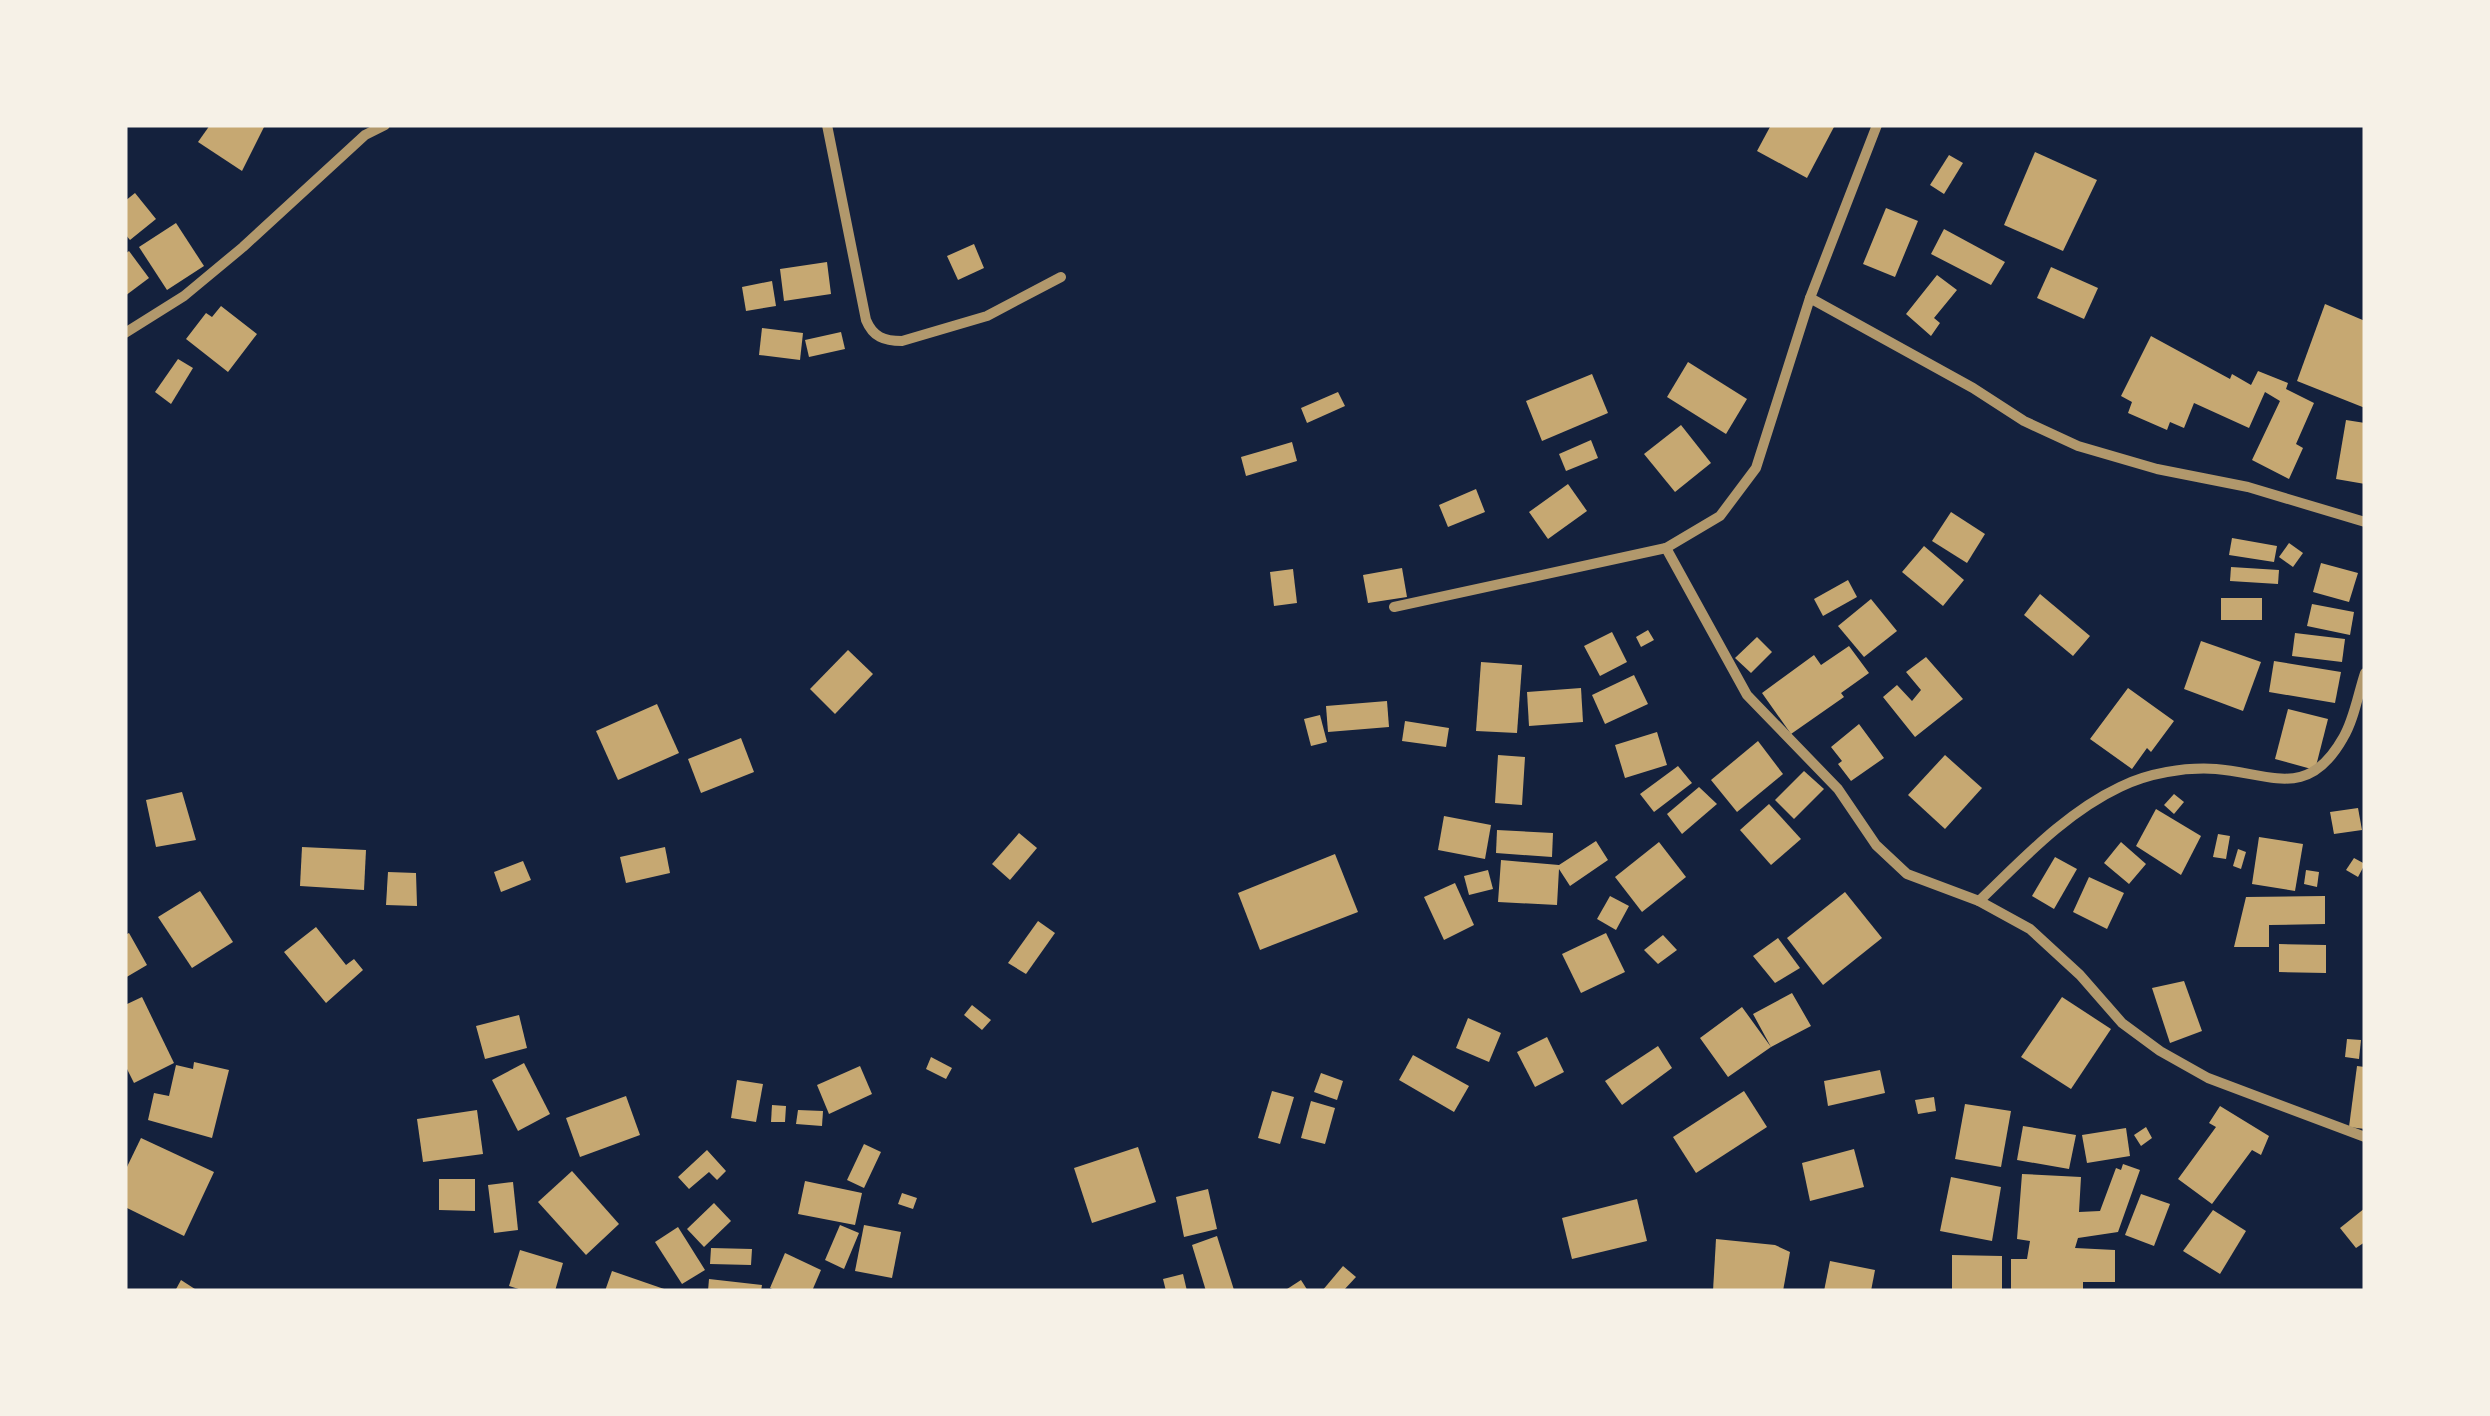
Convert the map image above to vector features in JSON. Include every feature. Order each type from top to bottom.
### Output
[{"type":"street","points":[[125,333],[184,296],[243,248],[365,135],[385,125]]},
{"type":"street","points":[[828,125],[866,320],[877,336],[902,341],[987,316],[1061,277]]},
{"type":"street","points":[[1394,606],[1666,548],[1720,516],[1756,468],[1810,298],[1877,125]]},
{"type":"street","points":[[1810,298],[1973,388],[2024,421],[2078,446],[2248,487],[2365,522]]},
{"type":"street","points":[[1666,548],[1747,695],[1838,788],[1876,845],[1907,874],[1978,902],[2030,929],[2080,975],[2122,1024],[2160,1051],[2208,1078],[2365,1137]]},
{"type":"street","points":[[1978,902],[2069,817],[2121,786],[2164,772],[2215,769],[2284,781],[2316,772],[2344,738],[2365,674]]},
{"type":"building","points":[[210,125],[264,127],[242,171],[198,142]]},
{"type":"building","points":[[1771,125],[1835,125],[1807,178],[1757,151]]},
{"type":"building","points":[[2035,152],[2097,180],[2063,251],[2004,225]]},
{"type":"building","points":[[1949,155],[1963,163],[1944,194],[1930,185]]},
{"type":"building","points":[[135,193],[156,219],[130,240],[125,234],[125,201]]},
{"type":"building","points":[[1886,208],[1918,221],[1895,277],[1863,264]]},
{"type":"building","points":[[176,223],[204,266],[167,290],[139,247]]},
{"type":"building","points":[[1944,229],[2005,262],[1991,285],[1931,254]]},
{"type":"building","points":[[974,244],[984,268],[958,280],[947,256]]},
{"type":"building","points":[[129,251],[149,278],[125,296],[125,254]]},
{"type":"building","points":[[827,262],[831,294],[784,301],[780,269]]},
{"type":"building","points":[[2051,267],[2098,288],[2084,319],[2037,298]]},
{"type":"building","points":[[1937,275],[1957,290],[1934,318],[1940,323],[1931,336],[1906,314]]},
{"type":"building","points":[[772,281],[776,306],[746,311],[742,287]]},
{"type":"building","points":[[2325,304],[2365,321],[2365,408],[2297,381]]},
{"type":"building","points":[[221,306],[257,334],[228,372],[186,339],[206,313],[212,317]]},
{"type":"building","points":[[762,328],[803,333],[800,360],[759,355]]},
{"type":"building","points":[[841,332],[845,349],[809,357],[805,340]]},
{"type":"building","points":[[2151,336],[2230,379],[2232,374],[2251,385],[2258,371],[2288,383],[2286,389],[2314,403],[2296,444],[2303,448],[2289,479],[2252,460],[2280,401],[2265,392],[2249,428],[2194,403],[2184,428],[2170,422],[2167,430],[2128,413],[2132,402],[2121,396]]},
{"type":"building","points":[[178,359],[193,368],[171,404],[155,392]]},
{"type":"building","points":[[1688,362],[1747,399],[1726,434],[1667,397]]},
{"type":"building","points":[[1592,374],[1608,413],[1542,441],[1526,401]]},
{"type":"building","points":[[1338,392],[1345,406],[1307,423],[1301,408]]},
{"type":"building","points":[[2346,420],[2365,423],[2365,484],[2336,479]]},
{"type":"building","points":[[1681,425],[1711,463],[1675,492],[1644,454]]},
{"type":"building","points":[[1591,440],[1598,458],[1566,471],[1559,454]]},
{"type":"building","points":[[1292,442],[1297,461],[1246,476],[1241,457]]},
{"type":"building","points":[[1568,484],[1587,511],[1548,539],[1529,512]]},
{"type":"building","points":[[1476,489],[1485,512],[1448,527],[1439,505]]},
{"type":"building","points":[[1951,512],[1985,534],[1967,563],[1932,541]]},
{"type":"building","points":[[2232,538],[2277,546],[2274,562],[2229,555]]},
{"type":"building","points":[[2289,543],[2303,553],[2293,567],[2279,557]]},
{"type":"building","points":[[1924,546],[1964,580],[1943,606],[1902,572]]},
{"type":"building","points":[[2321,563],[2358,573],[2349,602],[2313,592]]},
{"type":"building","points":[[2231,567],[2279,570],[2278,584],[2230,581]]},
{"type":"building","points":[[1402,568],[1407,597],[1368,603],[1363,575]]},
{"type":"building","points":[[1293,569],[1297,603],[1274,606],[1270,572]]},
{"type":"building","points":[[1848,580],[1857,597],[1823,616],[1814,599]]},
{"type":"building","points":[[2040,594],[2090,636],[2073,656],[2024,615]]},
{"type":"building","points":[[2221,598],[2262,598],[2262,620],[2221,620]]},
{"type":"building","points":[[1871,599],[1897,631],[1864,657],[1838,626]]},
{"type":"building","points":[[2312,604],[2354,612],[2350,635],[2307,626]]},
{"type":"building","points":[[1648,630],[1654,640],[1641,647],[1636,637]]},
{"type":"building","points":[[1612,632],[1627,662],[1600,676],[1584,646]]},
{"type":"building","points":[[2295,633],[2345,639],[2342,662],[2292,656]]},
{"type":"building","points":[[1757,637],[1772,652],[1751,673],[1735,658]]},
{"type":"building","points":[[2201,641],[2261,662],[2243,711],[2184,689]]},
{"type":"building","points":[[1849,646],[1869,673],[1841,693],[1844,697],[1791,734],[1762,693],[1814,655],[1821,665]]},
{"type":"building","points":[[848,650],[873,674],[835,714],[810,689]]},
{"type":"building","points":[[1926,657],[1963,699],[1915,737],[1883,697],[1897,685],[1912,701],[1921,690],[1906,672]]},
{"type":"building","points":[[2274,661],[2341,672],[2335,703],[2269,692]]},
{"type":"building","points":[[1481,662],[1522,665],[1517,733],[1476,731]]},
{"type":"building","points":[[1634,675],[1648,704],[1605,724],[1592,695]]},
{"type":"building","points":[[1581,688],[1583,722],[1529,726],[1527,692]]},
{"type":"building","points":[[2128,688],[2174,721],[2151,752],[2147,748],[2132,769],[2090,739]]},
{"type":"building","points":[[1387,701],[1389,727],[1328,732],[1326,706]]},
{"type":"building","points":[[657,704],[679,753],[618,780],[596,731]]},
{"type":"building","points":[[2288,709],[2328,719],[2315,770],[2275,759]]},
{"type":"building","points":[[1320,715],[1327,742],[1311,746],[1304,719]]},
{"type":"building","points":[[1405,721],[1449,728],[1446,747],[1402,741]]},
{"type":"building","points":[[1859,724],[1884,758],[1851,781],[1831,747]]},
{"type":"building","points":[[1657,732],[1667,765],[1625,778],[1615,745]]},
{"type":"building","points":[[741,738],[754,772],[701,793],[688,759]]},
{"type":"building","points":[[1758,741],[1783,774],[1737,812],[1711,780]]},
{"type":"building","points":[[1498,755],[1525,757],[1522,805],[1495,803]]},
{"type":"building","points":[[1945,755],[1982,788],[1945,829],[1908,795]]},
{"type":"building","points":[[1678,766],[1692,783],[1654,812],[1640,794]]},
{"type":"building","points":[[1804,771],[1824,789],[1794,819],[1775,800]]},
{"type":"building","points":[[1699,787],[1717,804],[1682,834],[1667,814]]},
{"type":"building","points":[[182,792],[196,840],[156,847],[146,800]]},
{"type":"building","points":[[2174,794],[2184,802],[2174,814],[2164,805]]},
{"type":"building","points":[[1769,804],[1801,839],[1771,865],[1740,830]]},
{"type":"building","points":[[2358,808],[2362,830],[2334,834],[2330,812]]},
{"type":"building","points":[[2156,809],[2201,836],[2181,875],[2136,846]]},
{"type":"building","points":[[1444,816],[1491,825],[1485,859],[1438,850]]},
{"type":"building","points":[[1497,830],[1553,833],[1552,857],[1496,853]]},
{"type":"building","points":[[1019,833],[1037,848],[1010,880],[992,864]]},
{"type":"building","points":[[2218,834],[2230,836],[2226,859],[2213,857]]},
{"type":"building","points":[[2259,837],[2303,844],[2295,891],[2252,884]]},
{"type":"building","points":[[1596,841],[1608,860],[1570,886],[1559,869],[1557,905],[1498,902],[1501,860],[1559,865]]},
{"type":"building","points":[[1659,842],[1686,877],[1642,912],[1615,877]]},
{"type":"building","points":[[2121,842],[2146,864],[2129,884],[2104,863]]},
{"type":"building","points":[[302,847],[366,850],[364,890],[300,886]]},
{"type":"building","points":[[665,847],[670,873],[626,883],[620,857]]},
{"type":"building","points":[[2238,849],[2246,852],[2241,869],[2233,866]]},
{"type":"building","points":[[1335,854],[1358,912],[1260,950],[1238,893]]},
{"type":"building","points":[[2055,857],[2077,869],[2054,909],[2032,896]]},
{"type":"building","points":[[2354,858],[2365,864],[2358,877],[2346,870]]},
{"type":"building","points":[[523,861],[531,880],[501,892],[494,872]]},
{"type":"building","points":[[1488,870],[1493,889],[1469,895],[1464,876]]},
{"type":"building","points":[[2306,870],[2319,872],[2317,887],[2304,884]]},
{"type":"building","points":[[388,872],[416,873],[417,906],[386,905]]},
{"type":"building","points":[[2089,877],[2124,893],[2107,929],[2073,912]]},
{"type":"building","points":[[1455,883],[1474,925],[1444,940],[1424,897]]},
{"type":"building","points":[[200,891],[233,942],[192,968],[158,917]]},
{"type":"building","points":[[1845,892],[1882,938],[1823,985],[1787,938]]},
{"type":"building","points":[[1610,896],[1629,906],[1616,930],[1597,919]]},
{"type":"building","points":[[2325,896],[2325,924],[2269,925],[2269,947],[2234,947],[2246,897]]},
{"type":"building","points":[[1038,921],[1055,933],[1026,974],[1008,963]]},
{"type":"building","points":[[316,927],[346,965],[354,959],[363,970],[326,1003],[284,952]]},
{"type":"building","points":[[129,933],[147,965],[125,978],[125,935]]},
{"type":"building","points":[[1606,933],[1625,972],[1581,993],[1562,954]]},
{"type":"building","points":[[1663,935],[1677,950],[1658,964],[1644,950]]},
{"type":"building","points":[[1778,938],[1800,968],[1775,983],[1753,956]]},
{"type":"building","points":[[2279,944],[2326,945],[2326,973],[2279,972]]},
{"type":"building","points":[[2184,981],[2202,1031],[2170,1043],[2152,988]]},
{"type":"building","points":[[1792,993],[1811,1026],[1771,1047],[1753,1014]]},
{"type":"building","points":[[142,997],[174,1063],[134,1083],[125,1065],[125,1005]]},
{"type":"building","points":[[2062,997],[2111,1029],[2071,1089],[2021,1057]]},
{"type":"building","points":[[972,1005],[991,1020],[982,1030],[964,1015]]},
{"type":"building","points":[[1742,1007],[1771,1047],[1728,1077],[1700,1038]]},
{"type":"building","points":[[519,1015],[527,1048],[485,1059],[476,1026]]},
{"type":"building","points":[[1468,1018],[1501,1033],[1489,1062],[1456,1048]]},
{"type":"building","points":[[1547,1037],[1564,1072],[1535,1087],[1517,1052]]},
{"type":"building","points":[[2347,1039],[2361,1040],[2359,1059],[2345,1057]]},
{"type":"building","points":[[1658,1046],[1672,1068],[1622,1105],[1605,1081]]},
{"type":"building","points":[[1413,1055],[1469,1086],[1454,1112],[1399,1080]]},
{"type":"building","points":[[931,1057],[952,1068],[946,1079],[926,1069]]},
{"type":"building","points":[[194,1062],[229,1070],[212,1138],[148,1120],[154,1093],[169,1096],[176,1065],[193,1069]]},
{"type":"building","points":[[524,1063],[550,1114],[518,1131],[492,1080]]},
{"type":"building","points":[[860,1066],[872,1094],[829,1114],[817,1085]]},
{"type":"building","points":[[2357,1066],[2365,1067],[2365,1129],[2349,1127]]},
{"type":"building","points":[[1880,1070],[1885,1093],[1828,1106],[1824,1081]]},
{"type":"building","points":[[1321,1073],[1343,1081],[1337,1100],[1314,1092]]},
{"type":"building","points":[[737,1080],[763,1084],[756,1122],[731,1118]]},
{"type":"building","points":[[1272,1091],[1294,1097],[1280,1144],[1258,1138]]},
{"type":"building","points":[[1744,1091],[1767,1127],[1696,1173],[1673,1137]]},
{"type":"building","points":[[626,1096],[640,1135],[580,1157],[566,1118]]},
{"type":"building","points":[[1934,1097],[1936,1111],[1918,1114],[1915,1100]]},
{"type":"building","points":[[1311,1101],[1335,1108],[1325,1144],[1301,1138]]},
{"type":"building","points":[[1965,1104],[2011,1111],[2001,1167],[1955,1159]]},
{"type":"building","points":[[772,1105],[786,1106],[785,1122],[771,1122]]},
{"type":"building","points":[[2220,1106],[2269,1136],[2261,1155],[2252,1150],[2212,1204],[2178,1179],[2216,1127],[2209,1123]]},
{"type":"building","points":[[477,1110],[483,1154],[423,1162],[417,1119]]},
{"type":"building","points":[[798,1110],[823,1111],[822,1126],[796,1124]]},
{"type":"building","points":[[2023,1126],[2076,1135],[2069,1169],[2017,1160]]},
{"type":"building","points":[[2146,1127],[2152,1138],[2141,1146],[2134,1135]]},
{"type":"building","points":[[2126,1128],[2130,1156],[2087,1163],[2082,1135]]},
{"type":"building","points":[[141,1138],[214,1172],[184,1236],[125,1207],[125,1171]]},
{"type":"building","points":[[864,1144],[881,1152],[864,1188],[847,1180]]},
{"type":"building","points":[[1138,1147],[1156,1202],[1092,1223],[1074,1168]]},
{"type":"building","points":[[1854,1149],[1864,1187],[1810,1201],[1802,1163]]},
{"type":"building","points":[[707,1150],[726,1171],[717,1180],[709,1172],[689,1189],[678,1177]]},
{"type":"building","points":[[2123,1164],[2140,1170],[2118,1232],[2078,1238],[2075,1248],[2115,1250],[2115,1282],[2083,1282],[2083,1291],[2011,1291],[2011,1259],[2027,1259],[2030,1241],[2017,1239],[2022,1174],[2081,1177],[2079,1212],[2100,1211],[2116,1168],[2121,1170]]},
{"type":"building","points":[[572,1171],[619,1224],[586,1255],[538,1202]]},
{"type":"building","points":[[1951,1177],[2001,1187],[1992,1241],[1940,1231]]},
{"type":"building","points":[[439,1179],[475,1179],[475,1211],[439,1210]]},
{"type":"building","points":[[805,1181],[862,1193],[855,1225],[798,1214]]},
{"type":"building","points":[[513,1182],[518,1230],[494,1233],[488,1185]]},
{"type":"building","points":[[1208,1189],[1217,1229],[1184,1237],[1176,1197]]},
{"type":"building","points":[[902,1193],[917,1198],[913,1209],[898,1204]]},
{"type":"building","points":[[2141,1194],[2170,1204],[2154,1246],[2125,1235]]},
{"type":"building","points":[[1637,1199],[1647,1241],[1572,1259],[1562,1218]]},
{"type":"building","points":[[714,1203],[731,1221],[704,1247],[687,1229]]},
{"type":"building","points":[[2365,1208],[2365,1242],[2356,1248],[2340,1228]]},
{"type":"building","points":[[2213,1210],[2246,1231],[2220,1274],[2183,1251]]},
{"type":"building","points":[[840,1225],[859,1233],[844,1269],[825,1260]]},
{"type":"building","points":[[864,1225],[901,1232],[892,1278],[855,1271]]},
{"type":"building","points":[[678,1227],[705,1270],[682,1284],[655,1242]]},
{"type":"building","points":[[1217,1236],[1232,1291],[1206,1291],[1192,1245]]},
{"type":"building","points":[[1716,1239],[1775,1245],[1790,1252],[1783,1291],[1713,1291]]},
{"type":"building","points":[[711,1248],[752,1249],[751,1265],[710,1264]]},
{"type":"building","points":[[520,1250],[563,1263],[555,1291],[525,1291],[509,1286]]},
{"type":"building","points":[[785,1253],[821,1270],[812,1291],[770,1288]]},
{"type":"building","points":[[1952,1255],[2002,1256],[2002,1291],[1952,1291]]},
{"type":"building","points":[[1830,1261],[1875,1270],[1871,1291],[1824,1291]]},
{"type":"building","points":[[1343,1266],[1356,1277],[1343,1291],[1322,1291]]},
{"type":"building","points":[[612,1271],[667,1290],[667,1291],[605,1291]]},
{"type":"building","points":[[1183,1274],[1187,1291],[1166,1291],[1163,1279]]},
{"type":"building","points":[[709,1279],[762,1285],[761,1291],[708,1291]]},
{"type":"building","points":[[181,1280],[198,1291],[175,1291]]},
{"type":"building","points":[[1301,1280],[1308,1291],[1284,1291]]}]
